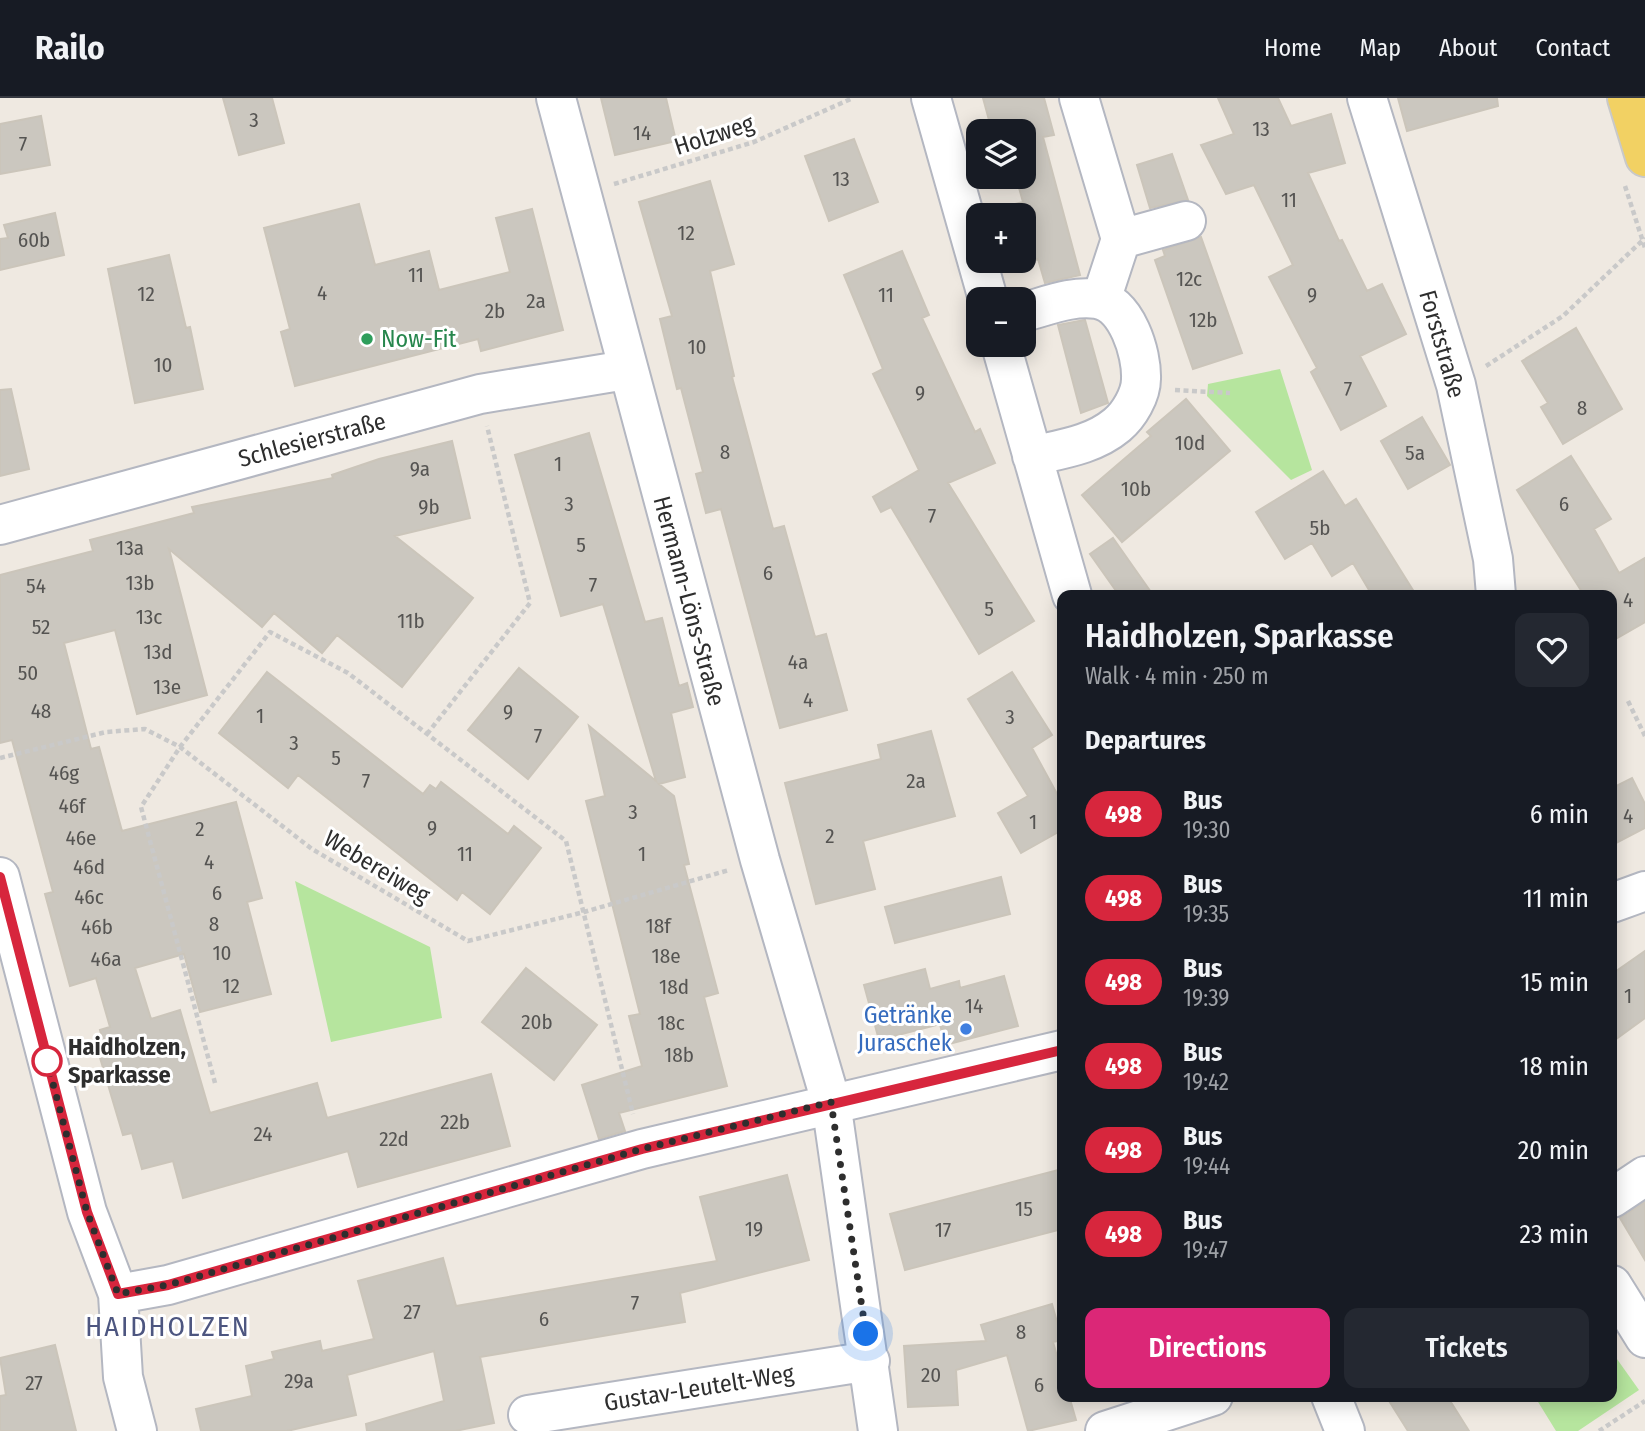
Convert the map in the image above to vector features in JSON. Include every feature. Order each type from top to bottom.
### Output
[{"type":"main road","points":[[1627,98],[1645,157]]},
{"type":"street","name":"Hermann-Löns-Straße","points":[[555,98],[626,370],[760,860],[831,1102],[878,1431]]},
{"type":"street","points":[[931,98],[985,287]]},
{"type":"street","points":[[1079,98],[1121,239],[1101,300]]},
{"type":"street","name":"Forststraße","points":[[1367,98],[1456,385],[1493,559],[1496,590]]},
{"type":"street","points":[[1121,239],[1186,221]]},
{"type":"street","points":[[1032,456],[1090,442],[1118,424],[1135,402],[1141,380],[1133,335],[1120,315],[1101,300],[1080,298],[1036,309]]},
{"type":"street","points":[[1004,357],[1071,590]]},
{"type":"street","name":"Schlesierstraße","points":[[0,526],[480,394],[626,370]]},
{"type":"street","points":[[0,877],[83,1199],[118,1294],[123,1377],[137,1431]]},
{"type":"street","points":[[1617,901],[1645,891]]},
{"type":"street","points":[[118,1294],[168,1285],[642,1149],[831,1102],[1057,1051]]},
{"type":"street","points":[[1617,1195],[1645,1176]]},
{"type":"street","points":[[1617,1293],[1645,1338]]},
{"type":"street","name":"Gustav-Leutelt-Weg","points":[[528,1415],[870,1362]]},
{"type":"street","points":[[1105,1431],[1194,1402]]},
{"type":"street","points":[[1333,1402],[1345,1431]]},
{"type":"path","name":"Holzweg","points":[[581,191],[636,179],[754,142],[853,98]]},
{"type":"path","points":[[1456,385],[1563,316],[1645,238]]},
{"type":"path","points":[[1139,388],[1230,393]]},
{"type":"path","points":[[427,734],[530,603],[480,394]]},
{"type":"path","points":[[215,1083],[141,807],[180,747],[270,632],[348,673],[566,841],[642,1149]]},
{"type":"path","points":[[1628,701],[1645,736]]},
{"type":"path","name":"Webereiweg","points":[[0,758],[119,731],[145,729],[180,747],[312,849],[468,941],[584,912],[760,860]]},
{"type":"path","points":[[1599,1431],[1645,1401]]},
{"type":"green space","points":[[1280,369],[1312,470],[1291,480],[1207,396],[1208,384]]},
{"type":"green space","points":[[295,881],[430,947],[442,1018],[331,1042]]},
{"type":"green space","points":[[1617,1359],[1639,1390],[1578,1431],[1556,1431],[1538,1402],[1617,1402]]},
{"type":"building","points":[[223,98],[272,98],[284,143],[239,155]]},
{"type":"building","points":[[601,98],[666,98],[676,141],[615,155]]},
{"type":"building","points":[[983,98],[1044,98],[1054,135],[1043,137],[1080,275],[1045,283],[1036,260],[1036,203],[1019,203],[1023,202],[1019,189],[1036,189],[1036,119],[989,119]]},
{"type":"building","points":[[1218,98],[1278,98],[1291,126],[1331,114],[1345,163],[1308,173],[1339,241],[1342,240],[1367,291],[1382,284],[1406,334],[1360,356],[1386,406],[1341,430],[1311,372],[1317,368],[1269,277],[1293,265],[1254,185],[1226,194],[1201,145],[1234,134]]},
{"type":"building","points":[[1398,98],[1497,98],[1498,106],[1407,131]]},
{"type":"building","points":[[41,116],[50,165],[0,174],[0,124]]},
{"type":"building","points":[[854,139],[878,202],[829,221],[805,156]]},
{"type":"building","points":[[1172,154],[1188,200],[1150,208],[1137,165]]},
{"type":"building","points":[[710,181],[734,264],[710,271],[734,376],[732,377],[773,529],[784,526],[815,637],[826,634],[847,710],[780,728],[721,509],[706,513],[696,474],[703,472],[681,388],[677,389],[660,319],[672,316],[639,202]]},
{"type":"building","points":[[359,204],[375,265],[429,251],[439,290],[510,272],[496,218],[532,209],[563,330],[481,351],[478,339],[295,386],[281,332],[290,329],[264,228]]},
{"type":"building","points":[[55,213],[64,255],[0,270],[0,239],[8,238],[4,225]]},
{"type":"building","points":[[1201,237],[1242,353],[1193,369],[1155,260],[1165,256],[1163,250]]},
{"type":"building","points":[[902,251],[929,315],[922,318],[975,432],[980,429],[995,463],[948,483],[1034,621],[979,654],[891,507],[881,512],[873,497],[919,470],[873,374],[883,369],[844,275]]},
{"type":"building","points":[[169,255],[186,328],[190,327],[203,389],[135,403],[108,269]]},
{"type":"building","points":[[1085,320],[1108,403],[1081,413],[1058,325]]},
{"type":"building","points":[[1576,328],[1622,409],[1563,444],[1541,407],[1548,403],[1522,361]]},
{"type":"building","points":[[11,389],[29,469],[0,476],[0,390]]},
{"type":"building","points":[[1186,399],[1230,451],[1122,542],[1082,495],[1151,436],[1147,432]]},
{"type":"building","points":[[1422,417],[1450,465],[1408,489],[1381,441]]},
{"type":"building","points":[[589,433],[645,622],[662,618],[679,686],[687,683],[693,707],[671,713],[685,777],[659,784],[674,796],[689,864],[684,865],[718,993],[704,997],[727,1086],[619,1113],[625,1131],[599,1139],[582,1085],[642,1066],[629,1016],[640,1014],[586,801],[605,796],[589,726],[656,781],[603,604],[561,616],[515,455]]},
{"type":"building","points":[[452,441],[470,518],[395,536],[473,598],[402,687],[337,635],[322,653],[274,613],[262,627],[169,549],[207,695],[137,714],[115,630],[64,643],[91,749],[99,747],[122,831],[236,802],[262,898],[247,902],[271,994],[200,1012],[184,954],[135,968],[151,1019],[180,1010],[210,1113],[317,1083],[327,1118],[491,1074],[510,1146],[358,1187],[348,1151],[183,1198],[173,1161],[142,1169],[132,1133],[123,1135],[98,1051],[105,1049],[100,1030],[110,1027],[96,978],[70,986],[45,894],[53,892],[12,740],[0,743],[0,575],[93,551],[90,540],[194,513],[192,507],[333,478],[332,475],[379,459]]},
{"type":"building","points":[[1571,456],[1611,519],[1594,529],[1619,573],[1645,558],[1645,622],[1617,638],[1617,590],[1581,590],[1517,490]]},
{"type":"building","points":[[1323,471],[1345,506],[1356,499],[1413,590],[1369,590],[1353,563],[1332,576],[1312,543],[1285,559],[1256,512]]},
{"type":"building","points":[[1113,538],[1149,590],[1115,590],[1090,554]]},
{"type":"building","points":[[519,668],[578,717],[528,779],[468,730]]},
{"type":"building","points":[[267,672],[423,794],[430,785],[436,789],[441,782],[508,834],[514,826],[541,848],[490,914],[462,892],[457,900],[298,775],[288,788],[219,733]]},
{"type":"building","points":[[1012,672],[1052,735],[1032,748],[1057,794],[1057,833],[1021,853],[998,813],[1028,796],[968,699]]},
{"type":"building","points":[[931,731],[955,816],[863,841],[875,889],[816,904],[785,783],[881,759],[878,745]]},
{"type":"building","points":[[1632,778],[1645,804],[1645,828],[1617,842],[1617,786]]},
{"type":"building","points":[[1001,877],[1010,914],[895,943],[885,907]]},
{"type":"building","points":[[1645,951],[1645,1018],[1617,1038],[1617,971]]},
{"type":"building","points":[[526,968],[597,1025],[554,1080],[482,1022]]},
{"type":"building","points":[[925,969],[930,989],[959,981],[960,988],[1004,976],[1018,1026],[945,1045],[940,1024],[879,1040],[864,985]]},
{"type":"building","points":[[1057,1170],[1057,1230],[905,1270],[890,1214]]},
{"type":"building","points":[[787,1175],[809,1260],[680,1293],[685,1322],[480,1357],[494,1423],[455,1431],[367,1431],[366,1424],[444,1401],[434,1351],[347,1375],[356,1415],[287,1431],[201,1431],[196,1409],[252,1396],[246,1366],[274,1359],[272,1352],[320,1341],[322,1351],[374,1339],[358,1281],[443,1258],[456,1306],[717,1261],[700,1197]]},
{"type":"building","points":[[1645,1202],[1645,1260],[1620,1218]]},
{"type":"building","points":[[1052,1304],[1057,1322],[1057,1341],[1053,1342],[1057,1356],[1057,1402],[1071,1402],[1076,1420],[1028,1431],[1007,1355],[956,1370],[958,1405],[908,1407],[904,1346],[986,1341],[981,1325]]},
{"type":"building","points":[[55,1345],[76,1431],[0,1431],[0,1396],[6,1395],[0,1358]]},
{"type":"building","points":[[1390,1402],[1451,1402],[1469,1431],[1408,1431]]},
{"type":"bus line","name":"498","points":[[0,877],[87,1212],[118,1294],[168,1285],[642,1149],[831,1102],[1057,1051]]},
{"type":"place","name":"Now-Fit","points":[[367,339]]},
{"type":"place","name":"Getränke Juraschek","points":[[966,1029]]},
{"type":"place","name":"Haidholzen, Sparkasse","points":[[47,1061]]},
{"type":"district","name":"HAIDHOLZEN","points":[[168,1326]]},
{"type":"route","points":[[47,1061],[87,1212],[118,1294],[168,1285],[642,1149],[831,1102],[866,1334]]}]
